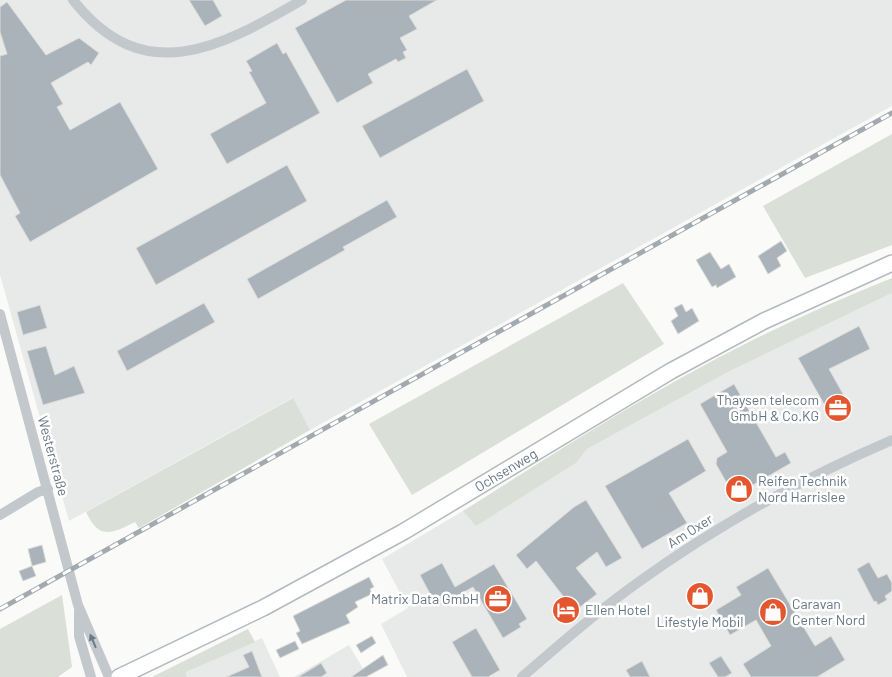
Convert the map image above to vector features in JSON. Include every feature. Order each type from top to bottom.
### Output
[{"type":"main road","name":"Ochsenweg","points":[[119,677],[263,608],[403,532],[662,376],[764,321],[892,263]]},
{"type":"street","points":[[73,0],[103,32],[116,40],[146,52],[184,51],[238,35],[302,0]]},
{"type":"street","name":"Westerstraße","points":[[0,314],[78,605],[109,677]]},
{"type":"street","name":"Am Oxer","points":[[522,677],[569,636],[663,564],[766,501],[892,440]]},
{"type":"street","points":[[0,515],[38,492],[48,489]]},
{"type":"street","name":"Westerstraße","points":[[78,605],[79,636],[91,677]]},
{"type":"shaded area","points":[[0,0],[892,0],[892,106],[310,430],[292,398],[69,521],[0,275]]},
{"type":"shaded area","points":[[892,134],[892,245],[805,278],[763,206]]},
{"type":"shaded area","points":[[892,278],[892,293],[730,371],[587,449],[576,463],[476,526],[463,511],[603,423],[710,362],[801,317]]},
{"type":"shaded area","points":[[623,283],[664,344],[412,495],[369,424]]},
{"type":"shaded area","points":[[892,293],[892,677],[407,677],[381,624],[408,608],[382,559],[463,511],[476,525],[576,463],[587,449],[730,371]]},
{"type":"shaded area","points":[[293,398],[310,430],[139,528],[135,522],[106,532],[101,531],[91,521],[86,512]]},
{"type":"shaded area","points":[[62,595],[72,667],[58,677],[0,677],[0,629]]},
{"type":"shaded area","points":[[248,629],[255,642],[186,672],[187,677],[152,677]]},
{"type":"shaded area","points":[[262,638],[280,677],[187,677],[186,672]]},
{"type":"shaded area","points":[[349,645],[368,677],[294,677]]},
{"type":"building","points":[[189,0],[213,0],[222,16],[205,26]]},
{"type":"building","points":[[346,0],[437,0],[409,16],[417,29],[400,38],[407,50],[403,52],[406,58],[398,62],[396,59],[368,74],[373,83],[337,103],[295,28]]},
{"type":"building","points":[[7,2],[46,55],[79,38],[99,53],[91,65],[88,62],[51,83],[63,104],[57,107],[70,130],[120,102],[158,169],[30,242],[15,216],[20,213],[0,175],[0,56],[7,54],[0,32],[0,7]]},
{"type":"building","points":[[277,43],[283,54],[286,52],[320,113],[227,164],[210,134],[266,103],[249,72],[252,71],[246,61]]},
{"type":"building","points":[[467,69],[484,101],[380,158],[362,126]]},
{"type":"building","points":[[287,165],[307,201],[156,285],[136,248]]},
{"type":"building","points":[[387,200],[397,217],[343,247],[345,250],[258,299],[247,279]]},
{"type":"building","points":[[781,241],[787,251],[777,258],[781,266],[768,274],[758,256]]},
{"type":"building","points":[[710,252],[721,269],[729,264],[736,277],[717,288],[716,285],[712,287],[696,260]]},
{"type":"building","points":[[204,303],[215,322],[127,371],[117,351]]},
{"type":"building","points":[[682,304],[686,312],[692,308],[699,321],[678,334],[671,321],[678,316],[674,308]]},
{"type":"building","points":[[40,305],[47,328],[23,335],[17,312]]},
{"type":"building","points":[[859,326],[870,349],[829,369],[852,410],[833,420],[798,358]]},
{"type":"building","points":[[46,346],[55,375],[74,366],[85,393],[43,405],[27,351]]},
{"type":"building","points":[[734,384],[776,457],[785,452],[791,463],[734,496],[716,464],[717,458],[727,452],[700,404]]},
{"type":"building","points":[[688,439],[706,471],[669,493],[687,523],[642,549],[605,486]]},
{"type":"building","points":[[586,500],[622,558],[606,567],[597,552],[576,568],[597,594],[563,620],[552,605],[563,596],[536,561],[527,569],[516,555],[574,507]]},
{"type":"building","points":[[42,545],[46,562],[32,566],[28,549]]},
{"type":"building","points":[[869,562],[878,578],[887,574],[892,583],[892,591],[885,596],[887,600],[878,605],[876,601],[874,602],[857,569]]},
{"type":"building","name":"Matrix Data GmbH","points":[[442,563],[455,587],[494,564],[527,619],[519,624],[521,627],[503,638],[473,587],[437,607],[420,575]]},
{"type":"building","points":[[32,566],[36,576],[23,581],[19,571]]},
{"type":"building","name":"Caravan Center Nord","points":[[768,568],[815,646],[831,636],[845,660],[817,677],[751,677],[743,664],[771,646],[756,620],[730,635],[716,610],[741,595],[736,587]]},
{"type":"building","points":[[369,577],[374,587],[370,589],[372,594],[355,602],[358,607],[346,615],[350,623],[302,644],[296,633],[300,631],[293,616]]},
{"type":"building","name":"Lifestyle Mobil","points":[[706,585],[714,598],[696,609],[687,594]]},
{"type":"building","points":[[476,628],[500,670],[488,677],[472,677],[452,642]]},
{"type":"building","points":[[372,636],[376,643],[361,653],[356,645]]},
{"type":"building","points":[[295,641],[299,649],[280,658],[276,650]]},
{"type":"building","points":[[252,651],[262,677],[226,677],[249,667],[243,655]]},
{"type":"building","points":[[383,655],[388,665],[366,677],[351,677]]},
{"type":"building","points":[[721,656],[732,673],[725,677],[718,677],[709,663]]},
{"type":"building","points":[[642,661],[650,677],[630,677],[626,670]]},
{"type":"building","points":[[321,663],[327,673],[321,677],[298,677]]},
{"type":"railway","points":[[0,609],[892,113]]},
{"type":"place","name":"Thaysen telecom GmbH & Co.KG","points":[[838,408]]},
{"type":"place","name":"Reifen Technik Nord Harrislee","points":[[739,489]]},
{"type":"place","name":"Lifestyle Mobil","points":[[700,596]]},
{"type":"place","name":"Matrix Data GmbH","points":[[498,599]]},
{"type":"place","name":"Ellen Hotel","points":[[566,610]]},
{"type":"place","name":"Caravan Center Nord","points":[[773,612]]}]
